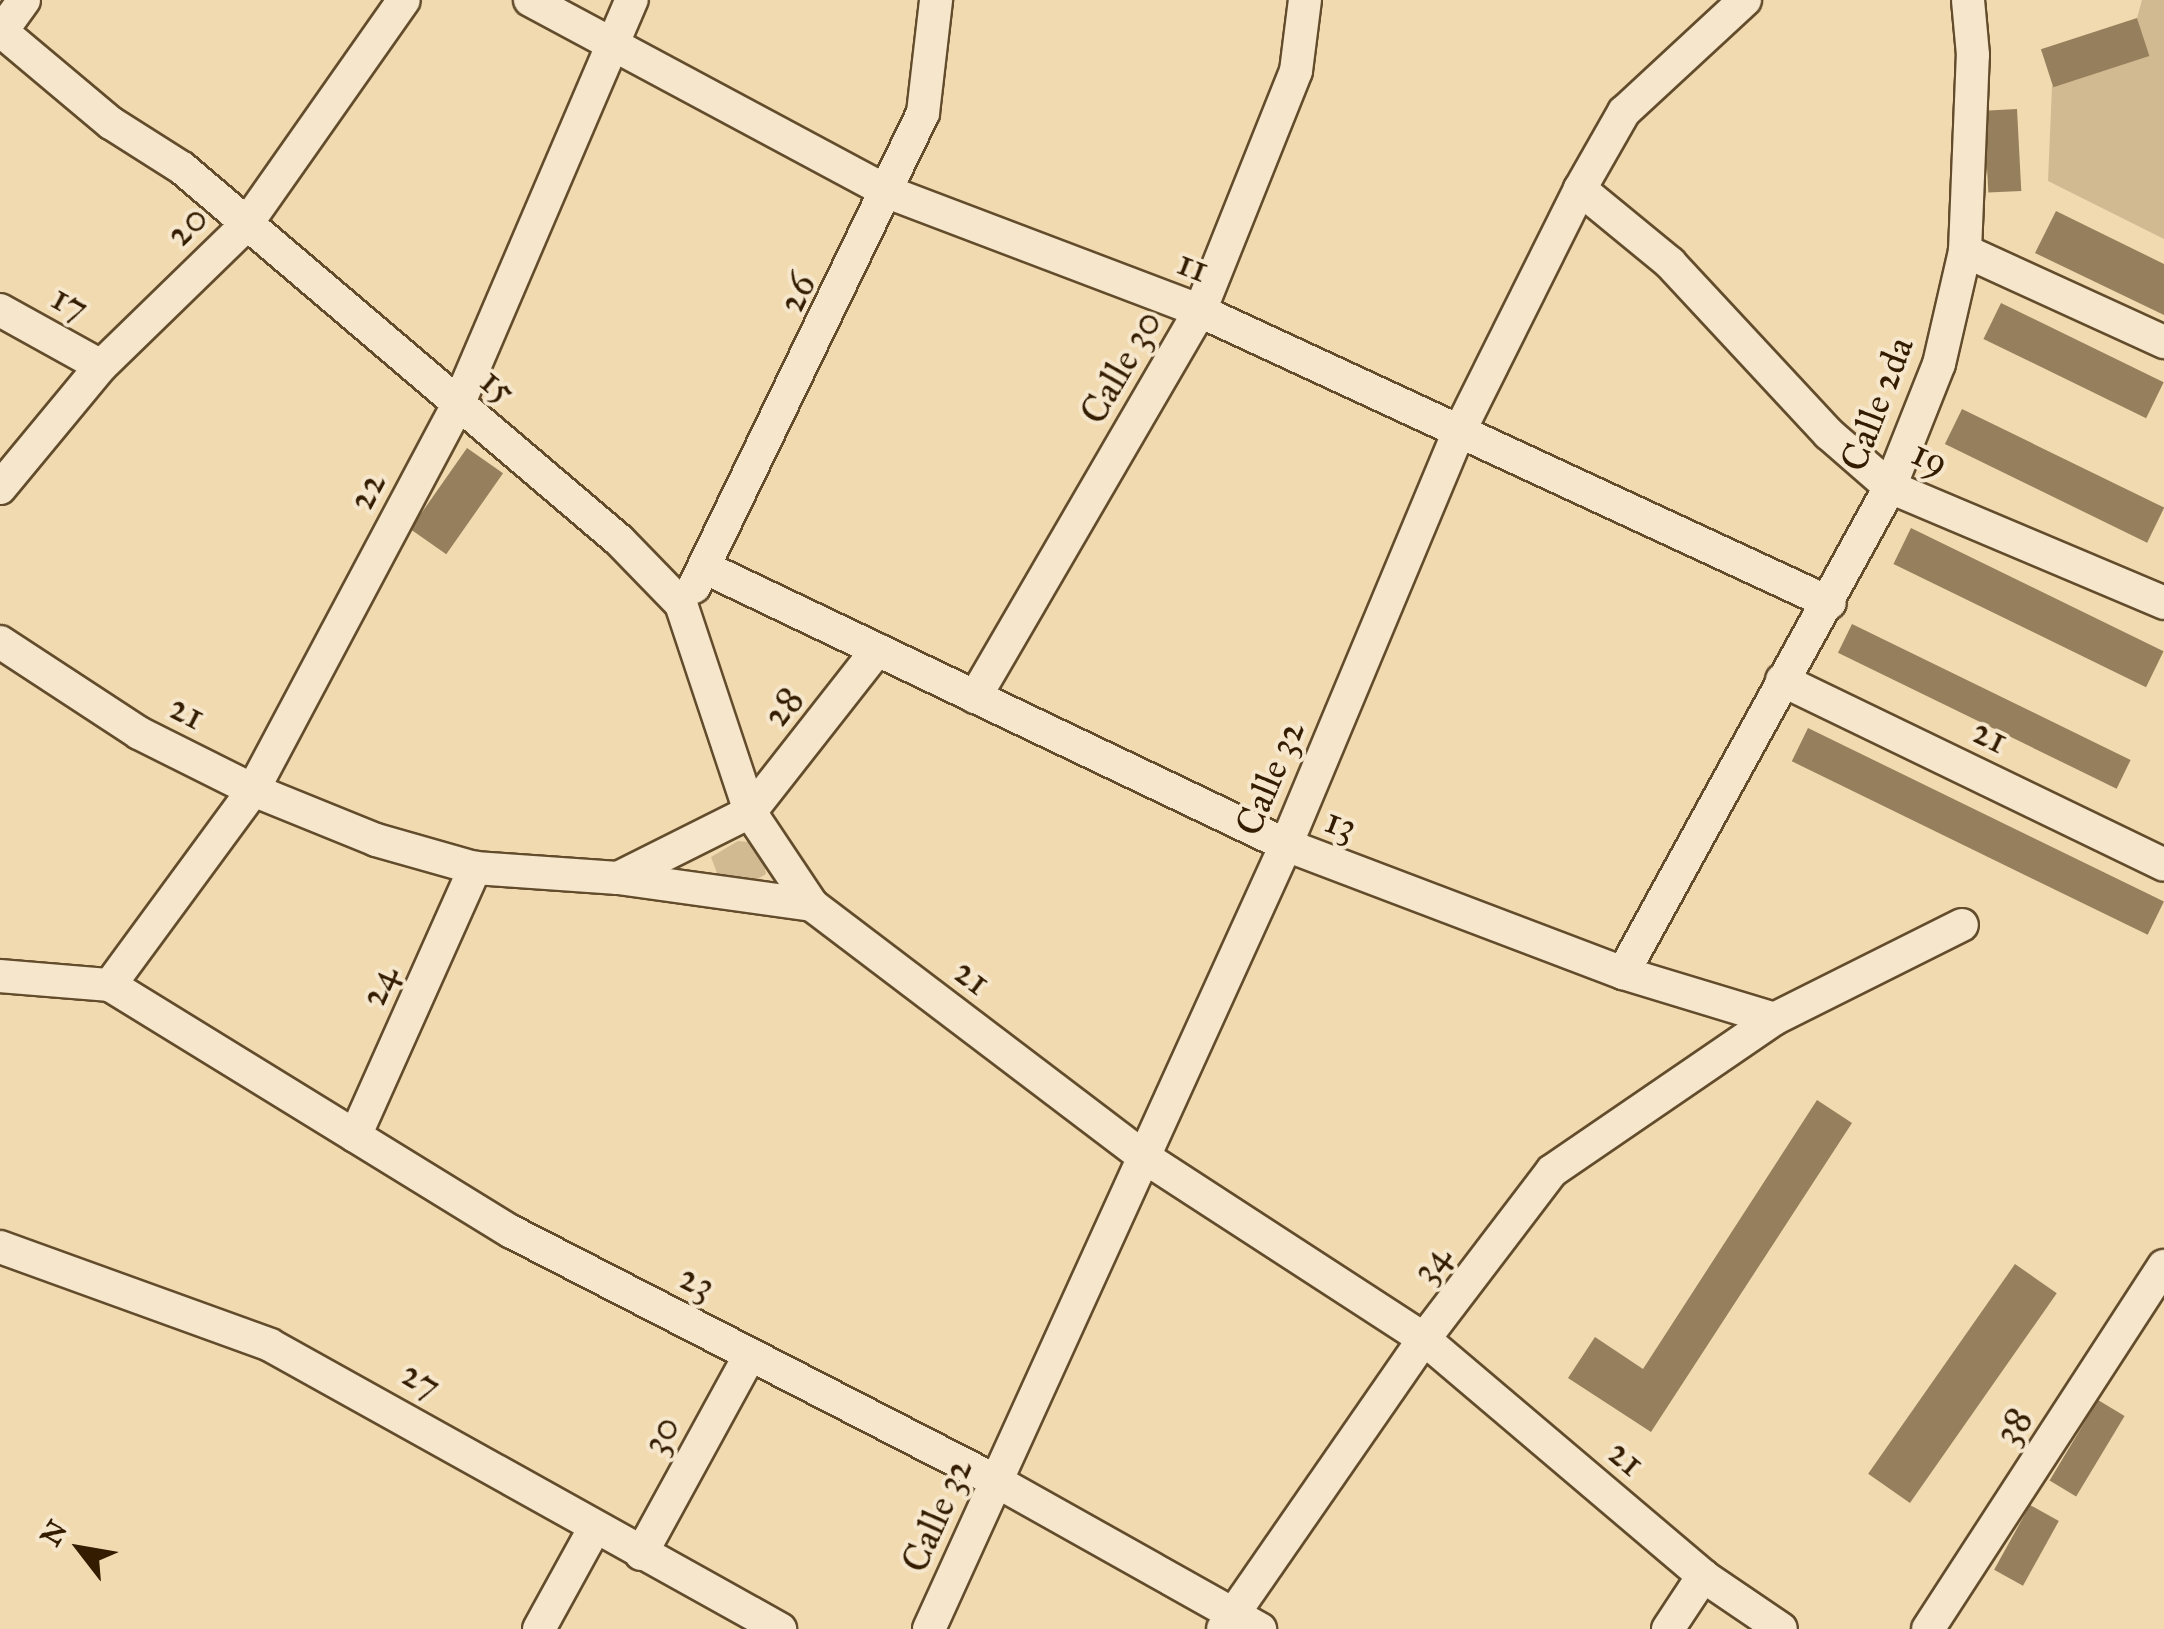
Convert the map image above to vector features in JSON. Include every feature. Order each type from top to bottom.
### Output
[{"type":"street","points":[[1,31],[24,0]]},
{"type":"street","name":"20","points":[[0,488],[101,366],[245,226],[404,0]]},
{"type":"street","name":"11","points":[[530,0],[612,48],[890,193],[1200,310],[1458,434],[1830,602]]},
{"type":"street","name":"22","points":[[110,985],[253,790],[458,405],[632,0]]},
{"type":"street","name":"26","points":[[681,604],[708,569],[890,193],[923,113],[936,0]]},
{"type":"street","name":"Calle 30","points":[[976,697],[1200,310],[1296,71],[1305,0]]},
{"type":"street","name":"Calle 32","points":[[929,1629],[1286,845],[1458,434],[1580,189],[1624,112],[1745,0]]},
{"type":"street","name":"Calle 2da","points":[[1623,973],[1716,794],[1830,602],[1890,487],[1939,364],[1965,250],[1974,55],[1968,0]]},
{"type":"street","name":"15","points":[[1,31],[111,123],[182,168],[245,226],[620,541],[681,604],[750,812],[812,906]]},
{"type":"street","name":"19","points":[[1580,189],[1670,263],[1828,434],[1890,487],[2164,603]]},
{"type":"street","points":[[1965,250],[2164,342]]},
{"type":"street","name":"17","points":[[0,310],[101,366]]},
{"type":"street","name":"13","points":[[708,569],[1286,845],[1623,973],[1774,1019]]},
{"type":"street","name":"21","points":[[0,642],[139,733],[253,790],[376,840],[475,868],[618,878],[812,906],[1142,1155],[1424,1339],[1703,1576],[1781,1629]]},
{"type":"street","name":"28","points":[[750,812],[878,650]]},
{"type":"street","name":"21","points":[[1782,680],[2164,865]]},
{"type":"street","points":[[618,878],[750,812]]},
{"type":"street","name":"24","points":[[356,1136],[475,868]]},
{"type":"street","points":[[1774,1019],[1962,924]]},
{"type":"street","points":[[0,976],[110,985]]},
{"type":"street","name":"23","points":[[110,985],[512,1232],[996,1481],[1238,1624]]},
{"type":"street","name":"34","points":[[1238,1624],[1424,1339],[1552,1170],[1774,1019]]},
{"type":"street","name":"27","points":[[0,1246],[270,1345],[364,1393],[594,1529],[780,1629]]},
{"type":"street","name":"38","points":[[1928,1629],[2164,1266]]},
{"type":"street","name":"30","points":[[641,1554],[750,1355]]},
{"type":"street","points":[[538,1629],[594,1529]]},
{"type":"street","points":[[1668,1629],[1703,1576]]},
{"type":"shaded area","points":[[2142,0],[2164,0],[2164,239],[2048,181],[2052,86],[2148,56],[2137,18]]},
{"type":"shaded area","points":[[738,841],[760,843],[766,874],[741,889],[720,881],[711,857]]},
{"type":"building","points":[[2137,18],[2149,56],[2053,87],[2041,49]]},
{"type":"building","points":[[2017,109],[2021,191],[1988,193],[1984,111]]},
{"type":"building","points":[[2056,211],[2164,264],[2164,315],[2035,253]]},
{"type":"building","points":[[2001,303],[2164,382],[2146,418],[1983,339]]},
{"type":"building","points":[[1962,409],[2164,508],[2147,543],[1945,444]]},
{"type":"building","points":[[467,448],[503,473],[446,554],[410,529]]},
{"type":"building","points":[[1911,528],[2164,651],[2146,687],[1893,564]]},
{"type":"building","points":[[1852,624],[2131,760],[2117,789],[1838,653]]},
{"type":"building","points":[[1808,728],[2164,902],[2148,935],[1792,761]]},
{"type":"building","points":[[1817,1100],[1852,1123],[1651,1432],[1568,1378],[1595,1337],[1643,1369]]},
{"type":"building","points":[[2015,1264],[2057,1293],[1910,1503],[1868,1474]]},
{"type":"building","points":[[2098,1400],[2125,1416],[2076,1497],[2050,1481]]},
{"type":"building","points":[[2030,1505],[2059,1521],[2023,1586],[1994,1570]]}]
